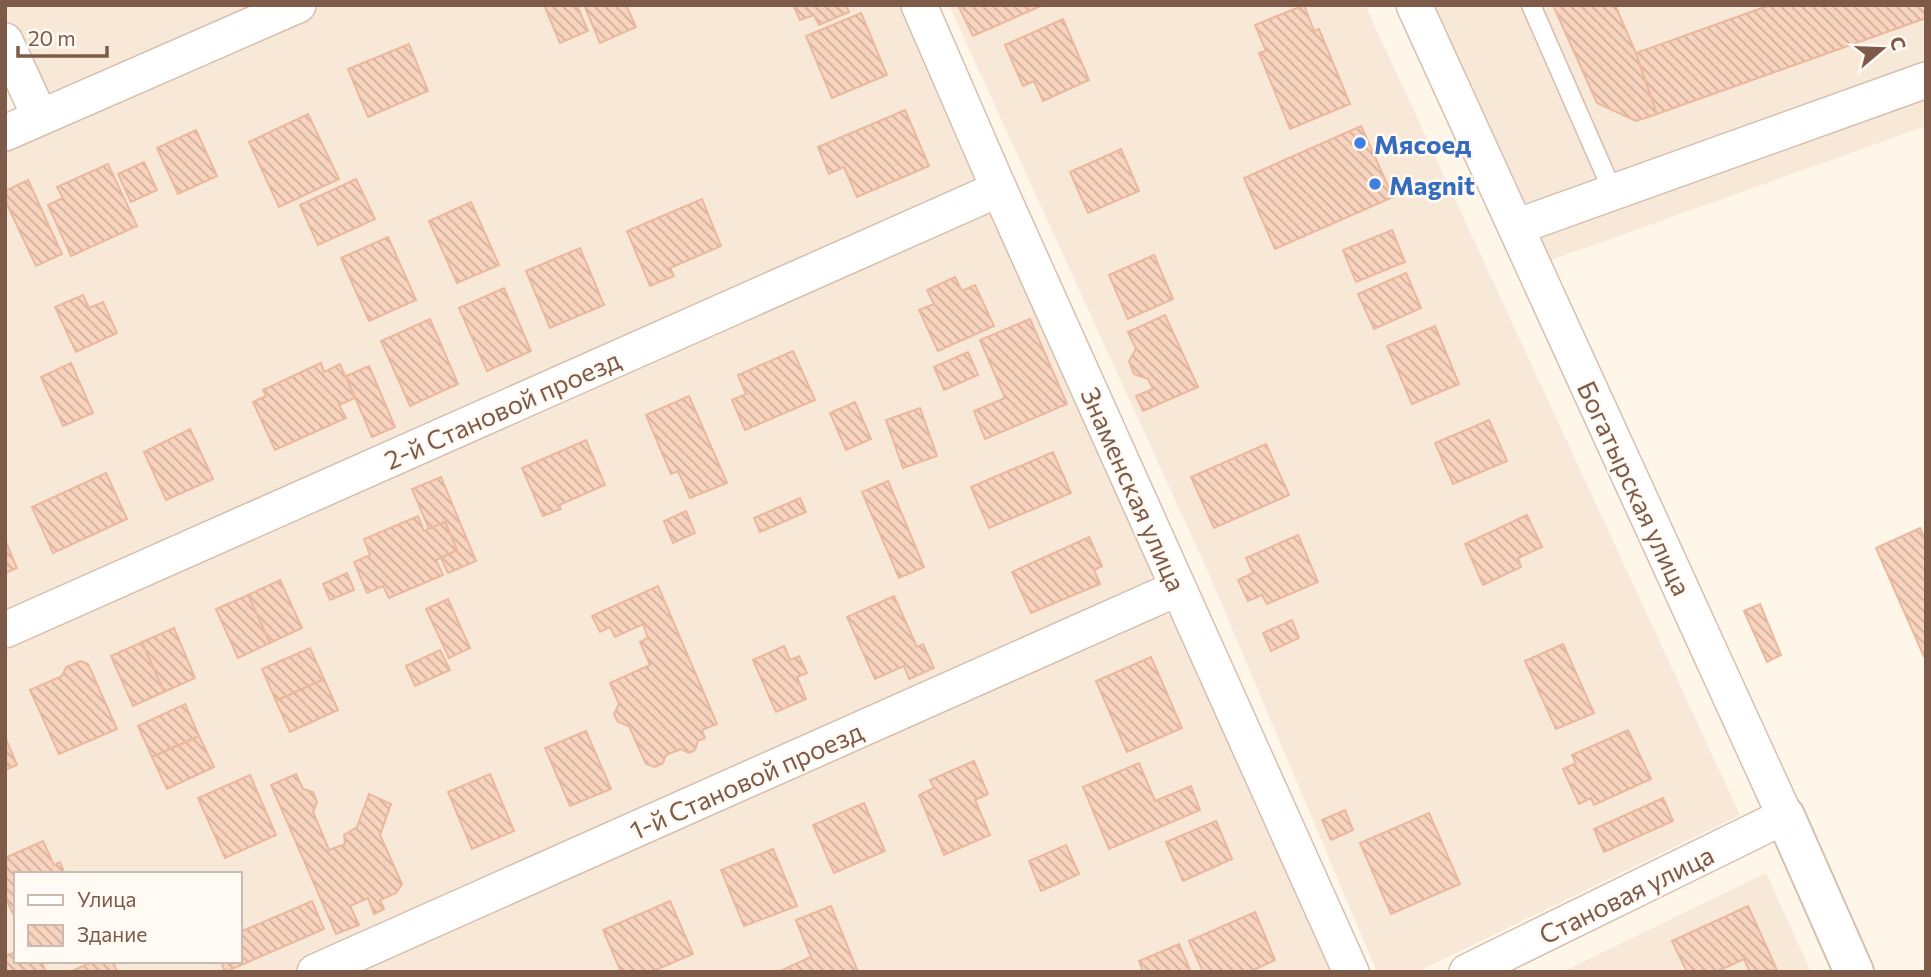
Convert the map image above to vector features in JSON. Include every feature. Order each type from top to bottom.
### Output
[{"type":"street","points":[[5,133],[298,5]]},
{"type":"street","name":"Знаменская улица","points":[[919,5],[1351,972]]},
{"type":"street","name":"Богатырская улица","points":[[1414,5],[1854,972]]},
{"type":"street","points":[[5,41],[40,117]]},
{"type":"street","points":[[1516,227],[1926,80]]},
{"type":"street","name":"2-й Становой проезд","points":[[5,630],[999,189]]},
{"type":"street","name":"1-й Становой проезд","points":[[315,972],[1178,588]]},
{"type":"street","name":"Становая улица","points":[[1467,972],[1785,816]]},
{"type":"lane","points":[[1531,5],[1614,192]]},
{"type":"shaded area","points":[[5,5],[265,5],[47,99],[39,91],[5,17]]},
{"type":"shaded area","points":[[324,5],[910,5],[986,174],[974,192],[5,618],[5,149]]},
{"type":"shaded area","points":[[949,5],[1365,5],[1740,815],[1417,972],[1377,972],[1209,574]]},
{"type":"shaded area","points":[[1426,5],[1926,5],[1926,126],[1543,263]]},
{"type":"shaded area","points":[[987,211],[1004,217],[1157,564],[1146,589],[292,972],[5,972],[5,644]]},
{"type":"shaded area","points":[[1161,612],[1188,625],[1340,972],[347,972]]},
{"type":"shaded area","points":[[1766,873],[1811,972],[1562,972]]},
{"type":"building","points":[[544,5],[577,5],[588,31],[560,43]]},
{"type":"building","points":[[584,5],[626,5],[636,27],[600,43]]},
{"type":"building","points":[[793,5],[846,5],[849,12],[819,25],[814,15],[800,20]]},
{"type":"building","points":[[958,5],[1043,5],[973,36]]},
{"type":"building","points":[[1304,5],[1314,31],[1319,29],[1350,104],[1290,129],[1259,53],[1266,51],[1255,25]]},
{"type":"building","points":[[1553,5],[1615,5],[1636,53],[1657,114],[1636,121],[1597,103]]},
{"type":"building","points":[[1770,5],[1926,5],[1926,18],[1657,114],[1636,53]]},
{"type":"building","points":[[861,13],[887,75],[832,98],[806,36]]},
{"type":"building","points":[[1063,19],[1089,80],[1043,101],[1034,81],[1023,86],[1005,45]]},
{"type":"building","points":[[409,44],[428,91],[368,117],[348,69]]},
{"type":"building","points":[[905,110],[929,166],[857,197],[844,167],[829,174],[818,147]]},
{"type":"building","points":[[308,114],[339,179],[279,207],[249,142]]},
{"type":"building","points":[[1361,126],[1393,197],[1275,249],[1244,178]]},
{"type":"building","points":[[196,130],[217,176],[178,194],[157,148]]},
{"type":"building","points":[[1121,149],[1139,191],[1088,213],[1070,172]]},
{"type":"building","points":[[144,162],[157,190],[131,202],[118,174]]},
{"type":"building","points":[[108,164],[137,226],[71,256],[48,205],[63,198],[57,187]]},
{"type":"building","points":[[356,179],[375,219],[318,245],[300,205]]},
{"type":"building","points":[[28,180],[62,254],[36,266],[5,200],[5,191]]},
{"type":"building","points":[[702,199],[721,246],[670,268],[674,276],[650,286],[627,231]]},
{"type":"building","points":[[471,202],[499,265],[457,283],[429,221]]},
{"type":"building","points":[[1392,230],[1405,262],[1356,282],[1343,250]]},
{"type":"building","points":[[388,237],[416,300],[369,321],[341,258]]},
{"type":"building","points":[[580,248],[604,305],[550,328],[526,271]]},
{"type":"building","points":[[1154,255],[1173,299],[1128,319],[1109,275]]},
{"type":"building","points":[[1406,273],[1421,308],[1374,329],[1358,294]]},
{"type":"building","points":[[955,277],[962,291],[975,285],[994,326],[938,351],[919,310],[934,304],[927,290]]},
{"type":"building","points":[[504,288],[531,351],[487,371],[459,308]]},
{"type":"building","points":[[83,295],[89,308],[103,302],[117,333],[76,352],[55,307]]},
{"type":"building","points":[[1165,315],[1198,387],[1143,411],[1136,396],[1153,389],[1148,379],[1134,374],[1129,361],[1136,349],[1128,332]]},
{"type":"building","points":[[430,319],[458,384],[410,406],[381,341]]},
{"type":"building","points":[[1030,319],[1067,404],[985,439],[974,411],[1005,398],[980,340]]},
{"type":"building","points":[[1435,326],[1459,384],[1412,404],[1387,346]]},
{"type":"building","points":[[793,351],[815,400],[745,430],[732,400],[746,394],[738,375]]},
{"type":"building","points":[[968,352],[978,375],[944,390],[934,367]]},
{"type":"building","points":[[71,363],[93,413],[63,426],[41,377]]},
{"type":"building","points":[[321,363],[324,372],[340,364],[355,398],[339,405],[346,418],[275,450],[253,402],[266,396],[263,390]]},
{"type":"building","points":[[369,366],[395,427],[372,437],[346,376]]},
{"type":"building","points":[[689,396],[727,483],[690,498],[678,471],[671,474],[646,415]]},
{"type":"building","points":[[855,402],[871,439],[846,450],[830,413]]},
{"type":"building","points":[[920,408],[937,456],[903,468],[886,420]]},
{"type":"building","points":[[1489,420],[1507,461],[1453,484],[1435,443]]},
{"type":"building","points":[[190,429],[213,479],[166,500],[144,452]]},
{"type":"building","points":[[586,440],[605,485],[559,505],[561,509],[543,516],[522,468]]},
{"type":"building","points":[[1266,444],[1289,495],[1214,528],[1191,477]]},
{"type":"building","points":[[1053,452],[1071,493],[989,528],[971,487]]},
{"type":"building","points":[[106,473],[127,519],[53,553],[32,507]]},
{"type":"building","points":[[441,477],[476,561],[448,573],[441,558],[457,550],[445,522],[429,529],[412,489]]},
{"type":"building","points":[[888,481],[924,567],[899,578],[862,492]]},
{"type":"building","points":[[800,498],[806,512],[760,532],[754,518]]},
{"type":"building","points":[[686,511],[695,533],[673,543],[664,521]]},
{"type":"building","points":[[1527,515],[1542,547],[1518,558],[1521,567],[1483,585],[1465,544]]},
{"type":"building","points":[[418,516],[424,531],[445,522],[457,550],[436,560],[443,575],[389,598],[383,586],[367,593],[354,562],[370,555],[364,539]]},
{"type":"building","points":[[1920,528],[1926,541],[1926,661],[1876,548]]},
{"type":"building","points":[[1298,535],[1318,582],[1267,604],[1262,595],[1248,601],[1238,580],[1253,573],[1246,558]]},
{"type":"building","points":[[1089,537],[1102,566],[1094,570],[1100,584],[1031,613],[1012,572]]},
{"type":"building","points":[[5,540],[17,568],[5,573]]},
{"type":"building","points":[[347,573],[354,590],[330,600],[323,584]]},
{"type":"building","points":[[280,580],[302,628],[270,643],[248,595]]},
{"type":"building","points":[[658,586],[717,724],[702,730],[705,738],[698,741],[695,750],[689,753],[681,749],[666,755],[663,763],[655,767],[646,764],[629,726],[618,722],[614,714],[619,704],[610,683],[650,665],[640,642],[648,638],[643,624],[615,637],[610,627],[600,632],[592,616]]},
{"type":"building","points":[[248,595],[270,643],[238,658],[216,609]]},
{"type":"building","points":[[894,596],[917,647],[923,644],[934,668],[909,679],[904,666],[875,679],[847,617]]},
{"type":"building","points":[[448,599],[470,648],[449,658],[426,609]]},
{"type":"building","points":[[1760,604],[1781,655],[1767,662],[1744,611]]},
{"type":"building","points":[[1292,620],[1299,638],[1271,651],[1263,633]]},
{"type":"building","points":[[174,628],[195,678],[164,692],[142,642]]},
{"type":"building","points":[[142,642],[164,692],[133,706],[111,656]]},
{"type":"building","points":[[1563,644],[1594,713],[1556,729],[1525,661]]},
{"type":"building","points":[[784,646],[790,660],[799,656],[807,673],[797,677],[806,699],[776,712],[753,660]]},
{"type":"building","points":[[310,648],[324,679],[276,701],[262,669]]},
{"type":"building","points":[[440,650],[450,670],[415,686],[406,666]]},
{"type":"building","points":[[1151,657],[1182,728],[1127,752],[1096,681]]},
{"type":"building","points":[[81,661],[88,664],[117,729],[59,754],[30,690],[62,676],[66,667]]},
{"type":"building","points":[[324,679],[338,710],[290,732],[276,701]]},
{"type":"building","points":[[185,704],[199,736],[152,757],[138,726]]},
{"type":"building","points":[[1628,730],[1651,779],[1594,805],[1591,798],[1579,804],[1563,769],[1576,763],[1572,755]]},
{"type":"building","points":[[586,731],[611,789],[570,806],[545,748]]},
{"type":"building","points":[[199,736],[214,767],[167,789],[152,757]]},
{"type":"building","points":[[5,737],[17,765],[5,770]]},
{"type":"building","points":[[974,761],[988,794],[975,800],[990,835],[944,855],[919,795],[934,788],[930,780]]},
{"type":"building","points":[[1139,763],[1155,801],[1191,786],[1200,810],[1109,849],[1083,787]]},
{"type":"building","points":[[296,774],[303,789],[313,792],[317,802],[313,812],[329,850],[345,844],[344,835],[357,827],[369,794],[391,804],[380,835],[402,884],[396,893],[380,900],[384,909],[374,914],[368,898],[350,906],[359,925],[336,934],[271,785]]},
{"type":"building","points":[[490,774],[514,831],[472,849],[448,792]]},
{"type":"building","points":[[250,775],[276,835],[225,858],[198,798]]},
{"type":"building","points":[[1663,798],[1673,821],[1604,852],[1594,829]]},
{"type":"building","points":[[864,803],[885,851],[834,873],[813,825]]},
{"type":"building","points":[[1345,810],[1353,830],[1331,840],[1322,820]]},
{"type":"building","points":[[1429,813],[1460,884],[1391,914],[1360,843]]},
{"type":"building","points":[[1216,821],[1232,859],[1183,881],[1166,842]]},
{"type":"building","points":[[43,841],[54,865],[60,862],[64,872],[14,872],[13,914],[5,896],[5,858]]},
{"type":"building","points":[[1066,845],[1079,874],[1041,891],[1029,861]]},
{"type":"building","points":[[773,849],[797,906],[744,926],[721,870]]},
{"type":"building","points":[[312,901],[324,929],[225,972],[222,963],[242,963],[242,931]]},
{"type":"building","points":[[670,901],[693,954],[651,972],[621,972],[603,930]]},
{"type":"building","points":[[831,906],[858,972],[778,972],[811,957],[796,920]]},
{"type":"building","points":[[1748,906],[1777,970],[1750,972],[1744,959],[1716,972],[1687,972],[1672,941]]},
{"type":"building","points":[[1255,912],[1275,960],[1249,972],[1203,972],[1189,941]]},
{"type":"building","points":[[1179,944],[1191,972],[1143,972],[1139,961]]},
{"type":"building","points":[[14,953],[14,963],[42,963],[46,972],[5,972],[5,956]]},
{"type":"building","points":[[90,963],[114,963],[117,972],[70,972]]},
{"type":"place","name":"Мясоед","points":[[1360,143]]},
{"type":"place","name":"Magnit","points":[[1375,184]]}]
